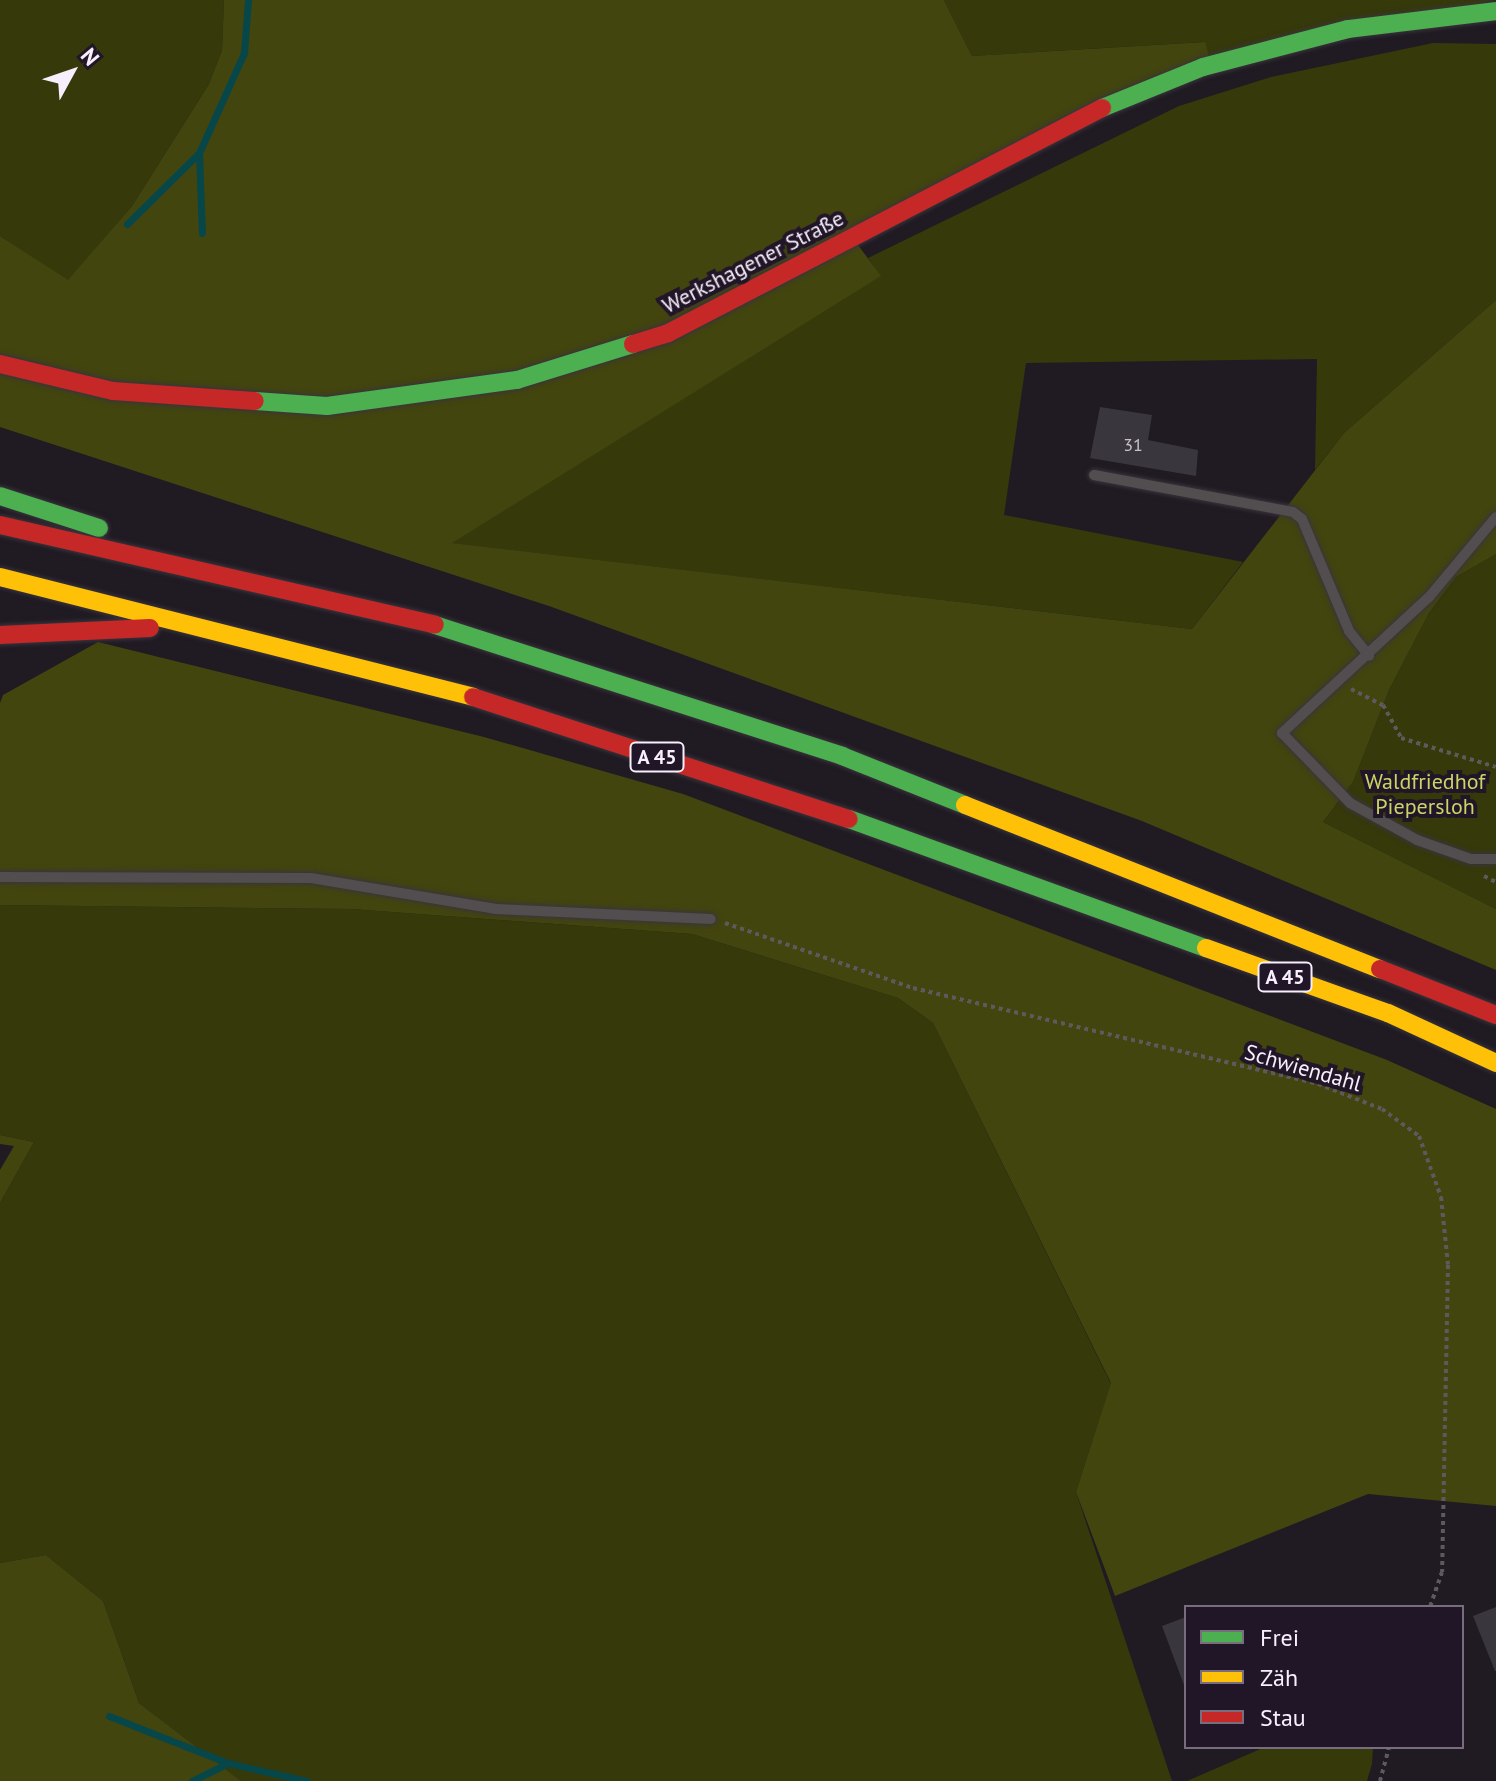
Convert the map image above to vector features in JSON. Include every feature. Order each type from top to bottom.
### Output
[{"type":"main road","name":"Werkshagener Straße","points":[[0,364],[113,391],[327,406],[517,380],[668,333],[1080,118],[1203,67],[1348,29],[1496,11]]},
{"type":"main road","points":[[0,496],[85,520],[149,557]]},
{"type":"main road","name":"A 45","points":[[0,525],[455,629],[842,756],[1496,1015]]},
{"type":"main road","name":"A 45","points":[[0,577],[445,688],[875,828],[1388,1013],[1496,1063]]},
{"type":"main road","points":[[0,635],[118,626],[238,635]]},
{"type":"lane","points":[[1094,475],[1293,512],[1302,519],[1349,631],[1369,656]]},
{"type":"lane","points":[[1496,517],[1369,656],[1282,733],[1350,803],[1417,840],[1471,859],[1496,859]]},
{"type":"lane","points":[[0,877],[311,878],[496,909],[711,919]]},
{"type":"path","points":[[1339,683],[1383,705],[1401,738],[1496,767]]},
{"type":"path","name":"Schwiendahl","points":[[711,919],[913,988],[1318,1084],[1382,1109],[1419,1136],[1441,1197],[1448,1265],[1443,1558],[1431,1605]]},
{"type":"path","points":[[1380,1781],[1388,1749]]},
{"type":"green space","points":[[0,0],[224,0],[222,50],[209,84],[132,206],[68,281],[0,236]]},
{"type":"green space","points":[[944,0],[1496,0],[1210,60],[1204,42],[972,56]]},
{"type":"green space","points":[[1433,43],[1496,44],[1496,300],[1344,433],[1315,470],[1317,359],[1026,363],[1004,515],[1243,562],[1192,629],[450,543],[880,276],[868,258],[1179,106],[1271,77]]},
{"type":"green space","name":"Waldfriedhof Piepersloh","points":[[1496,554],[1496,909],[1323,822],[1353,782],[1389,690],[1429,613],[1456,577]]},
{"type":"green space","points":[[0,905],[351,909],[692,934],[898,998],[933,1023],[1111,1384],[1076,1492],[1172,1781],[241,1781],[221,1766],[0,1781],[86,1676],[203,1752],[139,1703],[103,1601],[46,1555],[0,1563],[0,1203],[34,1142],[0,1135]]},
{"type":"green space","points":[[1260,1749],[1373,1749],[1367,1781],[1187,1781]]},
{"type":"shaded area","points":[[224,0],[944,0],[972,56],[1205,42],[1210,60],[858,245],[881,276],[452,543],[1192,629],[1344,433],[1496,300],[1496,554],[1456,577],[1429,613],[1389,690],[1353,782],[1323,822],[1496,909],[1496,970],[1142,821],[549,606],[0,427],[0,236],[68,280],[132,206],[209,84],[222,50]]},
{"type":"shaded area","points":[[98,642],[484,737],[683,794],[1387,1060],[1496,1109],[1496,1506],[1368,1494],[1115,1596],[1076,1492],[1111,1383],[933,1023],[898,998],[692,934],[351,909],[0,905],[0,703],[3,695]]},
{"type":"shaded area","points":[[0,1135],[34,1142],[0,1203],[0,1170],[14,1146],[0,1144]]},
{"type":"shaded area","points":[[46,1555],[103,1601],[139,1703],[241,1781],[0,1781],[0,1563]]},
{"type":"building","points":[[1100,407],[1152,415],[1148,440],[1198,450],[1196,476],[1090,458]]},
{"type":"building","points":[[1496,1607],[1496,1671],[1495,1671],[1473,1616]]},
{"type":"building","points":[[1184,1618],[1184,1685],[1162,1626]]},
{"type":"waterway","points":[[127,224],[199,153],[244,53],[248,0]]},
{"type":"waterway","points":[[199,153],[202,233]]},
{"type":"waterway","points":[[109,1716],[228,1763]]},
{"type":"waterway","points":[[192,1781],[228,1763],[307,1781]]},
{"type":"traffic: fast","points":[[1102,108],[1203,67],[1348,29],[1496,11]]},
{"type":"traffic: fast","points":[[255,401],[327,406],[517,380],[633,344]]},
{"type":"traffic: fast","points":[[0,496],[99,528]]},
{"type":"traffic: fast","points":[[435,625],[842,756],[965,805]]},
{"type":"traffic: fast","points":[[849,819],[1206,948]]},
{"type":"traffic: slow","points":[[0,577],[473,697]]},
{"type":"traffic: slow","points":[[965,805],[1380,969]]},
{"type":"traffic: slow","points":[[1206,948],[1388,1013],[1496,1063]]},
{"type":"traffic: jam","points":[[633,344],[668,333],[1102,108]]},
{"type":"traffic: jam","points":[[0,364],[113,391],[255,401]]},
{"type":"traffic: jam","points":[[0,525],[435,625]]},
{"type":"traffic: jam","points":[[0,635],[150,628]]},
{"type":"traffic: jam","points":[[473,697],[849,819]]},
{"type":"traffic: jam","points":[[1380,969],[1496,1015]]}]
